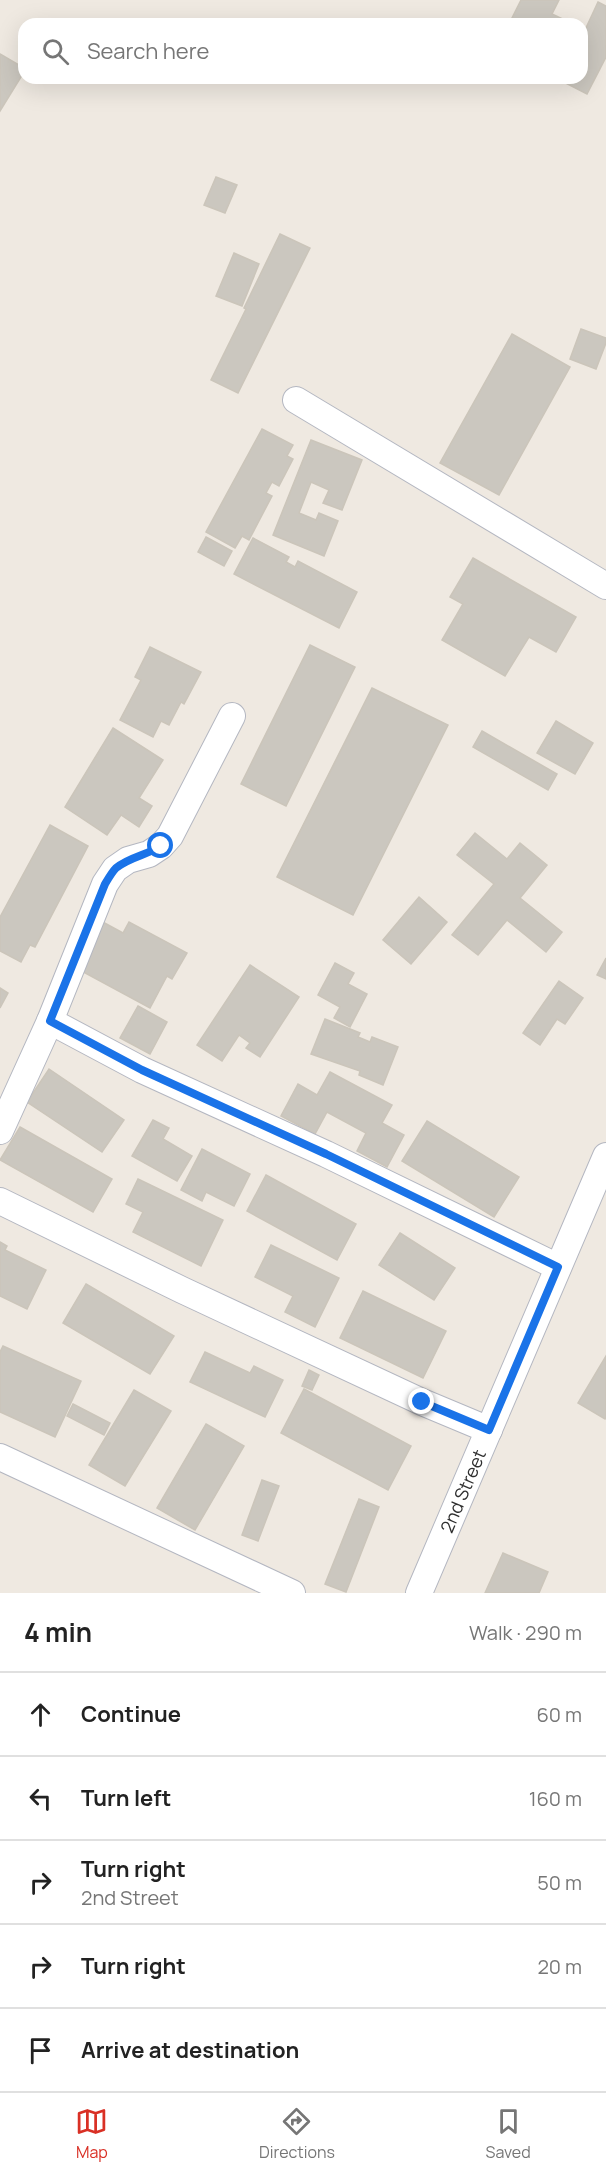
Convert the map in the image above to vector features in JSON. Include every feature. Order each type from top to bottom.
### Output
[{"type":"street","points":[[296,400],[606,586]]},
{"type":"street","points":[[0,1131],[50,1021],[105,884],[115,869],[128,860],[149,854],[170,837],[232,716]]},
{"type":"street","points":[[50,1021],[142,1070],[326,1154],[558,1267]]},
{"type":"street","name":"2nd Street","points":[[419,1593],[606,1156]]},
{"type":"street","points":[[0,1201],[182,1290],[422,1402],[489,1430]]},
{"type":"street","points":[[0,1457],[292,1593]]},
{"type":"building","points":[[521,0],[559,0],[552,14],[560,18],[512,18]]},
{"type":"building","points":[[598,2],[606,6],[606,57],[587,94],[568,84],[588,84],[588,24]]},
{"type":"building","points":[[0,54],[18,64],[18,82],[0,111]]},
{"type":"building","points":[[216,177],[237,185],[225,213],[204,205]]},
{"type":"building","points":[[280,234],[310,248],[238,393],[211,380]]},
{"type":"building","points":[[234,253],[259,264],[242,306],[216,296]]},
{"type":"building","points":[[581,329],[606,338],[596,369],[570,359]]},
{"type":"building","points":[[512,334],[570,367],[499,495],[440,463]]},
{"type":"building","points":[[262,429],[293,445],[287,456],[293,459],[279,486],[272,482],[266,493],[272,496],[249,540],[242,536],[235,548],[206,532]]},
{"type":"building","points":[[311,440],[362,460],[342,510],[323,503],[329,490],[311,482],[299,513],[316,520],[319,513],[338,521],[324,556],[273,535]]},
{"type":"building","points":[[206,537],[232,551],[224,566],[198,552]]},
{"type":"building","points":[[253,538],[289,557],[286,562],[295,567],[298,561],[357,592],[339,628],[234,574]]},
{"type":"building","points":[[473,558],[576,617],[556,652],[529,637],[505,676],[442,640],[463,604],[450,597]]},
{"type":"building","points":[[310,645],[355,667],[286,806],[241,784]]},
{"type":"building","points":[[150,647],[201,672],[184,704],[181,702],[169,725],[161,721],[153,737],[120,720],[141,680],[135,677]]},
{"type":"building","points":[[372,688],[448,725],[353,915],[277,877]]},
{"type":"building","points":[[556,721],[593,743],[575,774],[537,753]]},
{"type":"building","points":[[113,728],[163,760],[139,798],[152,806],[139,827],[121,815],[107,835],[65,807]]},
{"type":"building","points":[[482,731],[557,774],[548,790],[473,747]]},
{"type":"building","points":[[50,825],[88,846],[35,947],[30,945],[21,962],[0,951],[0,917]]},
{"type":"building","points":[[475,833],[507,859],[520,843],[547,865],[520,898],[562,932],[546,952],[507,920],[478,955],[452,935],[494,884],[457,855]]},
{"type":"building","points":[[419,897],[447,922],[411,964],[383,940]]},
{"type":"building","points":[[99,920],[123,933],[129,922],[187,953],[172,979],[167,976],[150,1008],[74,967]]},
{"type":"building","points":[[606,958],[606,979],[597,975]]},
{"type":"building","points":[[335,963],[354,973],[348,984],[367,994],[350,1027],[334,1018],[340,1007],[318,995]]},
{"type":"building","points":[[250,965],[299,997],[260,1057],[246,1048],[250,1043],[239,1035],[222,1061],[197,1045]]},
{"type":"building","points":[[559,981],[583,998],[565,1024],[557,1019],[540,1045],[523,1033]]},
{"type":"building","points":[[0,988],[8,993],[0,1008]]},
{"type":"building","points":[[138,1006],[167,1022],[150,1054],[120,1038]]},
{"type":"building","points":[[325,1019],[360,1033],[358,1037],[370,1042],[372,1037],[398,1047],[383,1085],[359,1075],[360,1071],[311,1054]]},
{"type":"building","points":[[49,1069],[124,1120],[102,1152],[27,1102]]},
{"type":"building","points":[[330,1072],[392,1105],[382,1123],[404,1135],[387,1167],[357,1151],[366,1133],[327,1112],[315,1134],[281,1116],[298,1084],[317,1095]]},
{"type":"building","points":[[153,1120],[169,1128],[163,1139],[192,1156],[177,1181],[132,1156]]},
{"type":"building","points":[[427,1121],[519,1177],[494,1217],[402,1161]]},
{"type":"building","points":[[20,1127],[112,1179],[93,1212],[0,1160]]},
{"type":"building","points":[[202,1149],[250,1174],[234,1206],[206,1192],[202,1201],[181,1190]]},
{"type":"building","points":[[266,1175],[356,1224],[337,1260],[247,1211]]},
{"type":"building","points":[[138,1179],[223,1220],[201,1266],[133,1232],[143,1212],[126,1204]]},
{"type":"building","points":[[400,1233],[455,1268],[434,1300],[379,1265]]},
{"type":"building","points":[[0,1242],[7,1246],[5,1250],[46,1270],[27,1309],[0,1296]]},
{"type":"building","points":[[271,1245],[339,1278],[315,1327],[285,1312],[293,1296],[255,1277]]},
{"type":"building","points":[[86,1284],[174,1336],[150,1374],[63,1323]]},
{"type":"building","points":[[363,1291],[446,1331],[423,1378],[340,1338]]},
{"type":"building","points":[[3,1346],[81,1381],[55,1437],[0,1412],[0,1352]]},
{"type":"building","points":[[205,1352],[250,1373],[254,1366],[283,1380],[265,1417],[190,1382]]},
{"type":"building","points":[[606,1356],[606,1417],[605,1419],[578,1403]]},
{"type":"building","points":[[309,1370],[319,1375],[312,1390],[302,1386]]},
{"type":"building","points":[[304,1389],[411,1446],[388,1490],[281,1433]]},
{"type":"building","points":[[134,1390],[171,1411],[125,1486],[89,1465]]},
{"type":"building","points":[[73,1404],[110,1423],[104,1435],[67,1416]]},
{"type":"building","points":[[206,1424],[244,1446],[195,1530],[157,1508]]},
{"type":"building","points":[[262,1480],[279,1486],[258,1541],[242,1535]]},
{"type":"building","points":[[359,1499],[379,1507],[346,1592],[325,1584]]},
{"type":"building","points":[[503,1553],[548,1572],[539,1593],[485,1593]]},
{"type":"route","points":[[161,846],[149,854],[128,860],[115,869],[105,884],[50,1021],[142,1070],[326,1154],[558,1267],[489,1430],[422,1402]]}]
